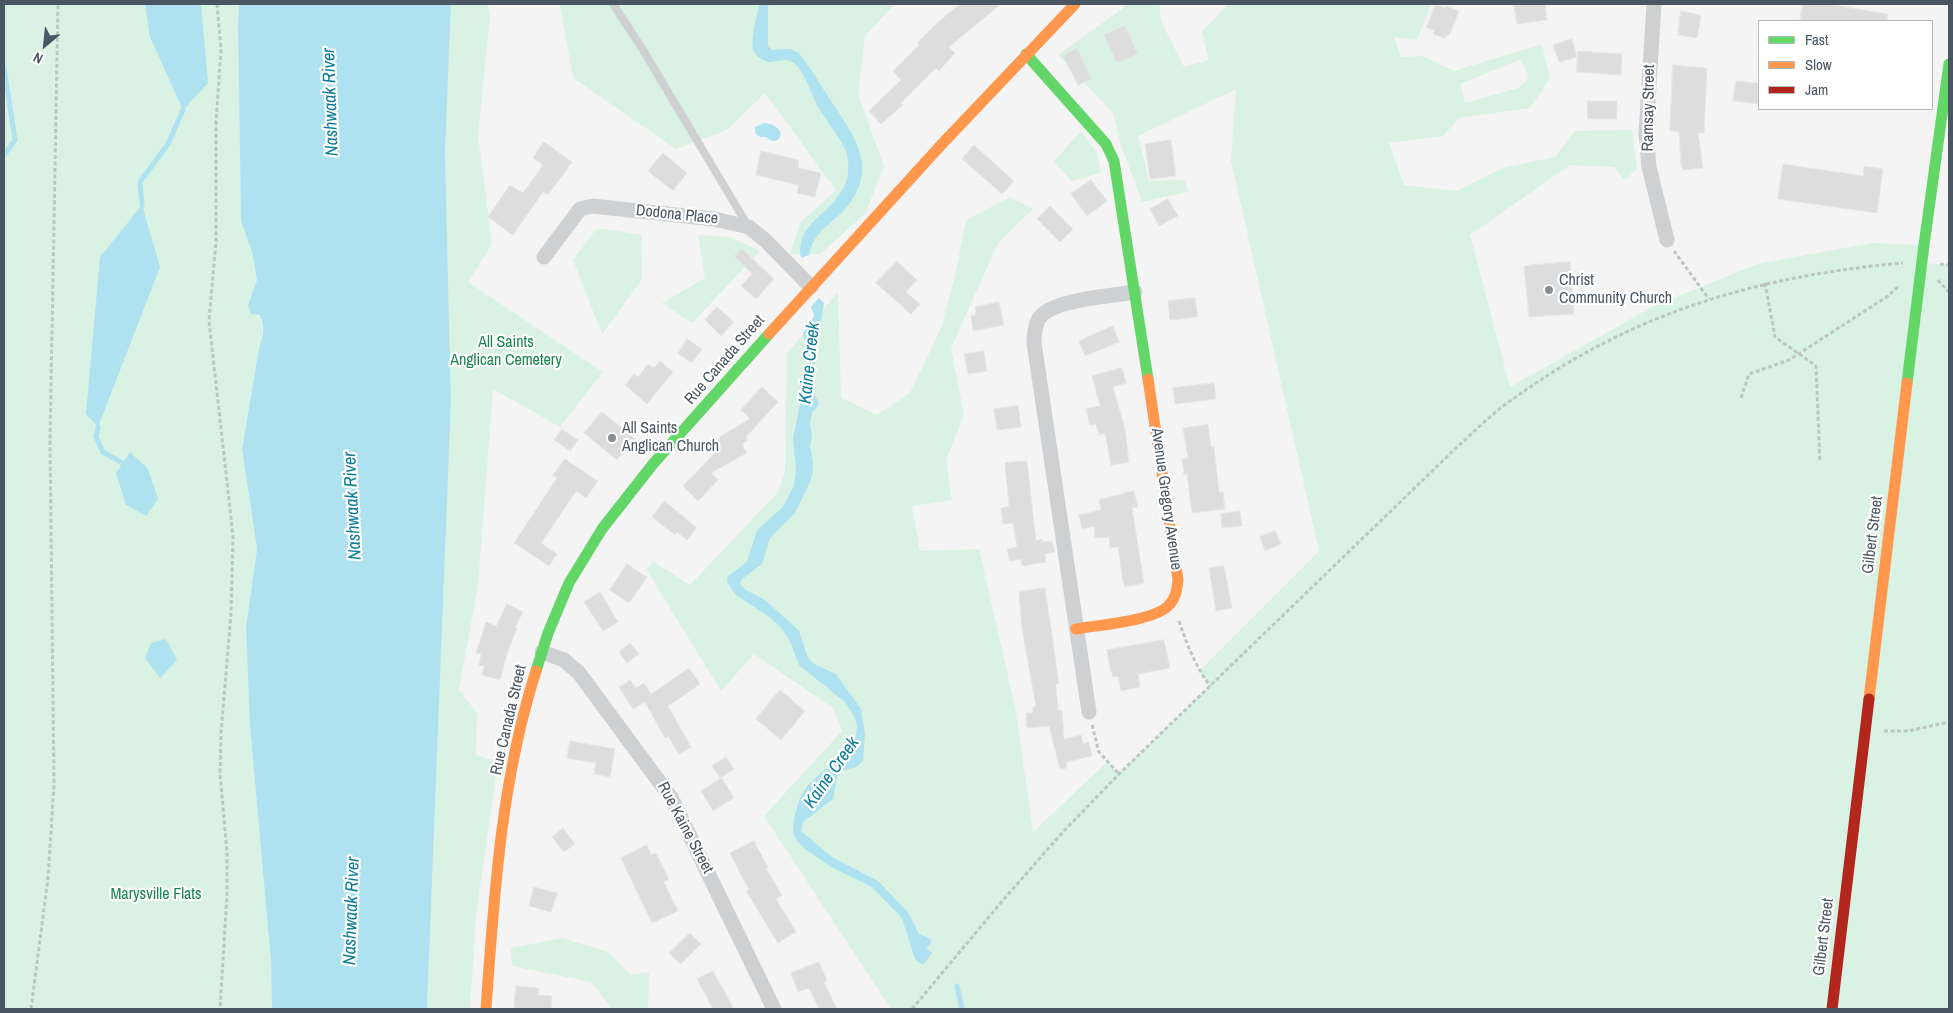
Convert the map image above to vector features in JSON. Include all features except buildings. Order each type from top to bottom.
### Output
[{"type":"street","name":"Rue Canada Street","points":[[486,1009],[492,921],[506,811],[522,721],[542,652],[569,582],[595,538],[626,496],[811,287],[1074,4]]},
{"type":"street","name":"Ramsay Street","points":[[1654,4],[1646,134],[1649,167],[1667,240]]},
{"type":"street","name":"Avenue Gregory Avenue","points":[[1026,54],[1092,126],[1106,144],[1114,161],[1178,580],[1178,592],[1173,603]]},
{"type":"street","name":"Gilbert Street","points":[[1832,1009],[1949,64]]},
{"type":"street","name":"Dodona Place","points":[[544,257],[580,208],[592,206],[714,218],[749,227],[766,241],[811,287]]},
{"type":"street","points":[[1089,712],[1034,343],[1035,331],[1039,319],[1048,310],[1061,304],[1135,292]]},
{"type":"street","points":[[1076,629],[1154,616],[1164,612],[1173,603]]},
{"type":"street","name":"Rue Kaine Street","points":[[542,652],[564,660],[579,673],[672,799],[774,1009]]},
{"type":"lane","points":[[613,4],[643,50],[749,227]]},
{"type":"path","points":[[31,1009],[48,878],[54,785],[50,441],[58,4]]},
{"type":"path","points":[[217,4],[221,49],[216,122],[216,241],[210,321],[233,536],[231,614],[221,733],[220,774],[227,853],[227,894],[220,1009]]},
{"type":"path","points":[[1667,240],[1709,299]]},
{"type":"path","points":[[912,1009],[1010,892],[1062,833],[1119,774],[1456,448],[1511,400],[1566,362],[1621,334],[1709,299],[1765,283],[1859,267],[1904,262],[1949,265]]},
{"type":"path","points":[[1765,283],[1775,337],[1816,366],[1820,462]]},
{"type":"path","points":[[1740,398],[1749,374],[1789,360],[1888,296],[1902,283]]},
{"type":"path","points":[[1173,603],[1188,650],[1210,686]]},
{"type":"path","points":[[1089,712],[1099,752],[1119,774]]},
{"type":"path","points":[[1867,720],[1884,731],[1908,732],[1949,722]]},
{"type":"green space","name":"Marysville Flats","points":[[4,4],[239,4],[241,221],[252,252],[257,280],[248,305],[263,320],[262,341],[259,348],[242,449],[257,549],[246,627],[250,726],[271,962],[272,1009],[4,1009]]},
{"type":"green space","name":"All Saints Anglican Cemetery","points":[[451,4],[488,4],[490,15],[478,135],[492,244],[468,282],[603,372],[560,427],[493,389],[478,585],[459,690],[477,713],[476,755],[498,762],[476,914],[470,1009],[427,1009],[451,401],[445,153]]},
{"type":"green space","points":[[560,4],[895,4],[865,36],[858,95],[884,166],[865,214],[820,254],[790,254],[800,223],[836,190],[765,93],[727,130],[676,149],[573,78]]},
{"type":"green space","points":[[1125,4],[1159,4],[1161,21],[1184,67],[1209,60],[1202,32],[1228,4],[1431,4],[1417,40],[1394,37],[1401,57],[1422,56],[1454,71],[1542,44],[1550,78],[1530,108],[1459,118],[1443,136],[1389,143],[1404,185],[1457,191],[1503,168],[1555,157],[1575,131],[1632,130],[1637,169],[1625,180],[1614,167],[1570,165],[1470,235],[1510,387],[1652,307],[1757,264],[1872,243],[1924,245],[1923,263],[1949,265],[1949,1009],[891,1009],[764,816],[842,731],[833,708],[754,654],[721,691],[646,569],[654,562],[690,585],[778,492],[785,472],[787,353],[838,292],[841,398],[877,415],[910,393],[941,328],[955,276],[966,220],[1010,197],[1033,209],[998,243],[951,348],[964,415],[946,460],[952,500],[912,506],[920,551],[979,549],[1015,707],[1033,832],[1107,762],[1119,774],[1210,686],[1199,671],[1319,551],[1231,161],[1236,89],[1138,136],[1149,181],[1185,180],[1188,192],[1142,202],[1121,145],[1113,113],[1058,55],[1122,9]],"holes":[[[1521,59],[1529,78],[1518,88],[1465,103],[1460,84]]]},
{"type":"green space","points":[[1081,131],[1097,153],[1101,173],[1071,181],[1054,161]]},
{"type":"green space","points":[[597,228],[642,235],[641,281],[602,334],[573,260]]},
{"type":"green space","points":[[698,235],[730,237],[760,251],[692,323],[662,303],[705,278]]},
{"type":"green space","points":[[562,938],[608,952],[631,975],[649,972],[648,1009],[612,1009],[591,982],[512,966],[511,948]]},
{"type":"water","points":[[145,4],[201,4],[208,83],[183,110],[150,37]]},
{"type":"water","name":"Nashwaak River","points":[[239,4],[451,4],[445,153],[451,401],[427,1009],[272,1009],[271,962],[250,726],[246,627],[257,549],[242,449],[259,348],[263,336],[263,323],[259,315],[251,314],[248,305],[257,280],[252,252],[241,221]]},
{"type":"water","points":[[760,4],[769,4],[768,46],[772,50],[790,49],[799,53],[854,137],[862,164],[861,178],[856,193],[846,208],[814,240],[809,255],[801,258],[801,245],[804,234],[842,191],[847,179],[848,160],[842,143],[818,107],[796,64],[786,60],[768,62],[755,54],[753,49],[754,33]]},
{"type":"water","points":[[764,123],[778,129],[781,134],[778,140],[772,141],[755,133],[755,127]]},
{"type":"water","points":[[142,205],[160,267],[98,427],[86,414],[100,257]]},
{"type":"water","points":[[819,298],[824,303],[812,382],[814,395],[819,402],[817,408],[812,412],[810,423],[813,471],[810,482],[795,513],[770,538],[762,564],[742,579],[740,585],[765,600],[799,631],[808,658],[814,664],[836,674],[861,709],[865,734],[863,761],[856,767],[838,772],[833,799],[803,822],[801,831],[832,857],[878,881],[908,912],[919,934],[931,939],[930,945],[926,948],[932,953],[923,965],[915,959],[902,918],[872,887],[831,867],[805,849],[795,838],[793,830],[795,814],[800,798],[808,785],[849,747],[856,736],[857,725],[853,714],[845,702],[799,665],[790,641],[782,629],[771,618],[736,595],[727,582],[728,576],[747,562],[757,530],[783,507],[794,485],[796,468],[793,438],[804,386],[809,345],[808,341],[804,339],[803,333],[814,315],[811,307]]},
{"type":"water","points":[[130,452],[148,469],[158,499],[146,516],[126,505],[116,473]]},
{"type":"water","points":[[166,639],[177,660],[160,678],[145,658],[151,643]]},
{"type":"waterway","points":[[4,67],[15,140],[4,155]]},
{"type":"waterway","points":[[142,205],[140,182],[168,144],[183,110]]},
{"type":"waterway","points":[[98,427],[96,437],[103,452],[122,463]]},
{"type":"waterway","name":"Kaine Creek","points":[[957,986],[962,1009]]},
{"type":"traffic: fast","points":[[1026,54],[1106,144],[1114,161],[1148,379]]},
{"type":"traffic: fast","points":[[1907,383],[1949,64]]},
{"type":"traffic: fast","points":[[536,671],[548,633],[569,583],[602,529],[653,464],[769,334]]},
{"type":"traffic: slow","points":[[769,334],[942,144],[1075,4]]},
{"type":"traffic: slow","points":[[1076,629],[1126,622],[1152,615],[1169,605],[1176,593],[1178,580],[1148,379]]},
{"type":"traffic: slow","points":[[1869,699],[1907,383]]},
{"type":"traffic: slow","points":[[486,1009],[496,881],[507,796],[524,712],[536,671]]},
{"type":"traffic: jam","points":[[1832,1009],[1869,699]]},
{"type":"place","name":"Christ Community Church","points":[[1549,290]]},
{"type":"place","name":"All Saints Anglican Church","points":[[612,438]]}]
